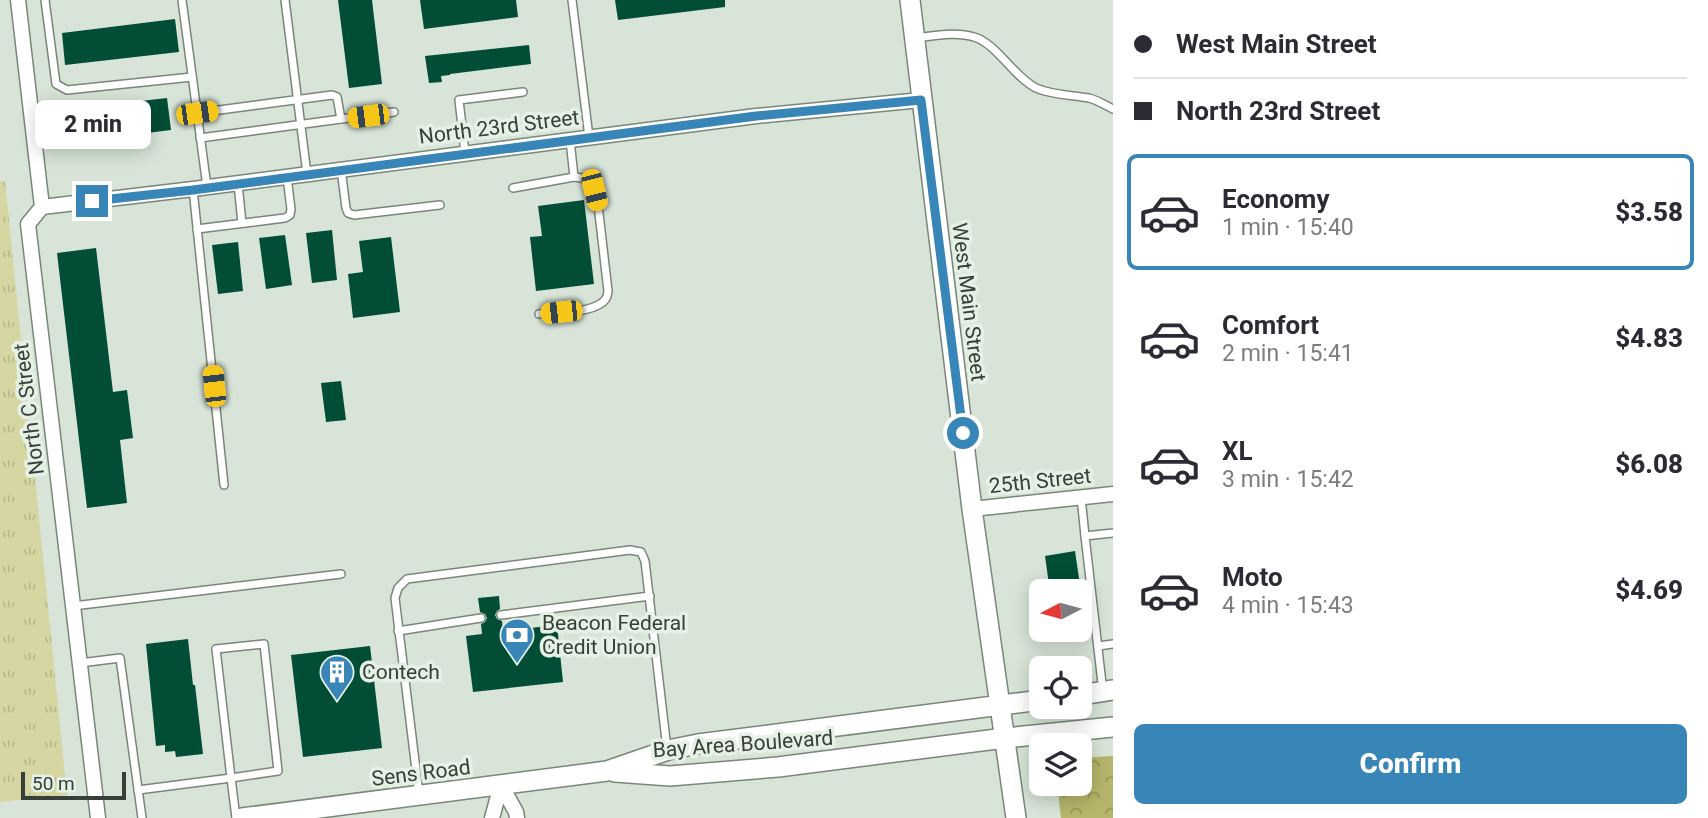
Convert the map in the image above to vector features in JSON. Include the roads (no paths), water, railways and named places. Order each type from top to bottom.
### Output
[{"type":"main road","name":"West Main Street","points":[[910,0],[972,509],[1016,818]]},
{"type":"main road","name":"Bay Area Boulevard","points":[[607,771],[668,750],[711,742],[1029,702]]},
{"type":"main road","name":"Bay Area Boulevard","points":[[607,771],[670,776],[778,767],[1113,727]]},
{"type":"main road","points":[[668,750],[670,776]]},
{"type":"main road","name":"Sens Road","points":[[242,818],[276,816],[607,771]]},
{"type":"street","name":"North C Street","points":[[18,0],[42,207],[28,224],[98,818]]},
{"type":"street","name":"North 23rd Street","points":[[42,207],[756,116],[921,100]]},
{"type":"street","name":"25th Street","points":[[972,509],[1113,495]]},
{"type":"street","points":[[492,818],[500,785]]},
{"type":"street","points":[[500,785],[517,818]]},
{"type":"lane","points":[[45,0],[56,84],[67,90],[192,77]]},
{"type":"lane","points":[[182,0],[201,138],[197,229],[224,485]]},
{"type":"lane","points":[[285,0],[307,174]]},
{"type":"lane","points":[[572,0],[589,137]]},
{"type":"lane","points":[[914,38],[960,35],[975,37],[987,44],[1035,87],[1092,99],[1113,109]]},
{"type":"lane","points":[[465,153],[459,100],[523,92]]},
{"type":"lane","points":[[197,113],[332,95],[337,97],[341,119]]},
{"type":"lane","points":[[201,138],[394,113]]},
{"type":"lane","points":[[570,139],[574,177]]},
{"type":"lane","points":[[341,169],[348,213],[354,215],[440,205]]},
{"type":"lane","points":[[197,229],[285,218],[290,215],[291,209],[287,177]]},
{"type":"lane","points":[[513,188],[574,177],[590,183],[598,205],[608,292],[604,302],[583,310],[539,314]]},
{"type":"lane","points":[[238,184],[242,223]]},
{"type":"lane","points":[[1080,497],[1098,646],[1108,691]]},
{"type":"lane","points":[[1085,536],[1113,533]]},
{"type":"lane","points":[[419,796],[395,598],[398,588],[407,579],[635,550],[641,552],[645,561],[650,596],[668,750]]},
{"type":"lane","points":[[73,606],[341,574]]},
{"type":"lane","points":[[501,615],[650,596]]},
{"type":"lane","points":[[398,631],[481,618]]},
{"type":"lane","points":[[138,790],[231,778],[278,772],[264,644],[216,649],[231,778],[236,818]]},
{"type":"lane","points":[[1098,646],[1113,644]]},
{"type":"lane","points":[[80,663],[120,658],[142,818]]},
{"type":"place","name":"Beacon Federal Credit Union","points":[[517,665]]},
{"type":"place","name":"Contech","points":[[337,702]]}]
